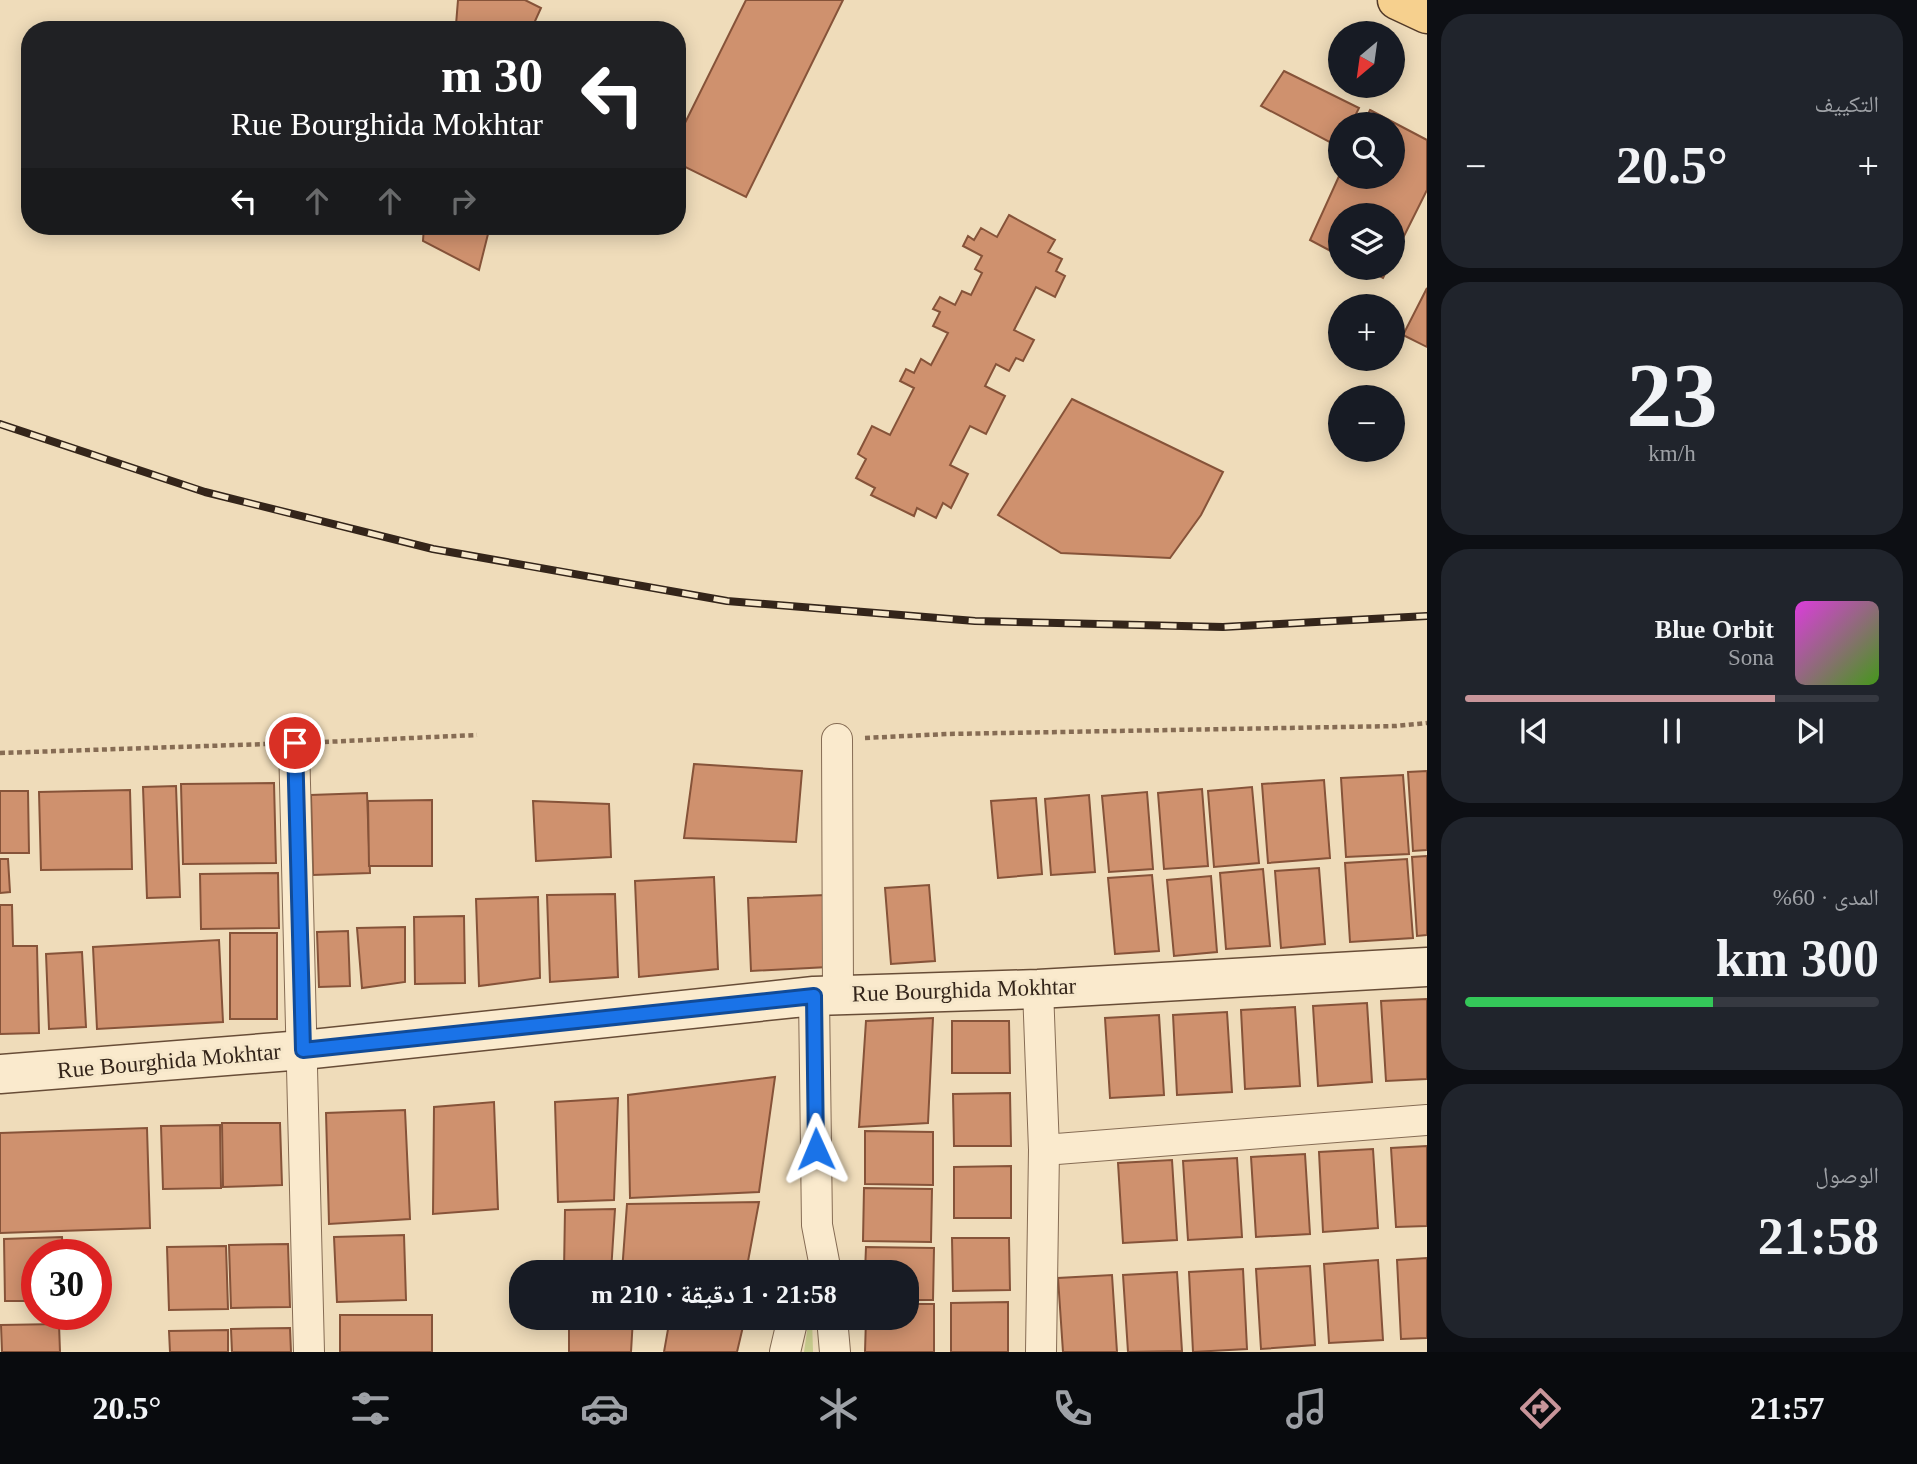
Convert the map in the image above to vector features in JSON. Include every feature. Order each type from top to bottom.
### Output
[{"type":"main road","points":[[1397,0],[1427,14]]},
{"type":"main road","name":"Rue Bourghida Mokhtar","points":[[0,1074],[303,1050],[826,995],[1038,989],[1427,967]]},
{"type":"street","points":[[824,1260],[817,1225],[837,739]]},
{"type":"street","points":[[295,743],[309,1352]]},
{"type":"street","points":[[1038,989],[1044,1150],[1041,1352]]},
{"type":"street","points":[[1044,1150],[1427,1120]]},
{"type":"street","points":[[807,1260],[817,1225]]},
{"type":"street","points":[[785,1352],[790,1330]]},
{"type":"street","points":[[833,1330],[835,1352]]},
{"type":"path","points":[[837,739],[947,734],[1396,726],[1427,723]]},
{"type":"path","points":[[0,753],[477,736]]},
{"type":"green space","points":[[807,1330],[812,1330],[813,1352],[804,1352]]},
{"type":"building","points":[[458,0],[525,0],[541,8],[535,21],[456,21]]},
{"type":"building","points":[[746,0],[843,0],[746,197],[686,167],[686,121]]},
{"type":"building","points":[[1284,71],[1328,93],[1328,98],[1339,98],[1359,108],[1357,112],[1328,112],[1328,141],[1261,106]]},
{"type":"building","points":[[1405,128],[1427,140],[1427,190],[1405,234],[1405,203],[1328,203],[1328,250],[1310,240],[1333,189],[1405,189]]},
{"type":"building","points":[[1009,215],[1055,240],[1048,252],[1062,259],[1056,271],[1065,276],[1055,297],[1036,287],[1014,330],[1034,340],[1023,361],[1016,358],[1009,371],[996,364],[985,386],[1005,396],[986,434],[970,426],[950,465],[968,474],[951,508],[943,503],[936,518],[917,508],[914,516],[871,495],[875,488],[856,478],[866,459],[858,454],[872,426],[890,435],[914,388],[900,381],[906,369],[914,373],[921,359],[931,365],[948,333],[933,326],[940,312],[933,309],[940,297],[955,305],[962,291],[971,295],[982,273],[975,269],[982,256],[963,246],[968,236],[974,240],[981,228],[997,237]]},
{"type":"building","points":[[423,235],[488,235],[479,270],[423,241]]},
{"type":"building","points":[[1427,288],[1427,347],[1405,336]]},
{"type":"building","points":[[1072,399],[1223,472],[1201,515],[1170,558],[1061,553],[998,515]]},
{"type":"building","points":[[694,764],[802,771],[796,842],[684,838]]},
{"type":"building","points":[[1427,771],[1427,850],[1413,851],[1408,772]]},
{"type":"building","points":[[1403,775],[1409,854],[1346,857],[1341,778]]},
{"type":"building","points":[[1324,780],[1330,858],[1268,863],[1262,784]]},
{"type":"building","points":[[274,783],[276,863],[183,864],[181,784]]},
{"type":"building","points":[[176,786],[180,897],[147,898],[143,787]]},
{"type":"building","points":[[1252,787],[1259,863],[1214,867],[1208,791]]},
{"type":"building","points":[[1202,789],[1208,866],[1164,869],[1158,793]]},
{"type":"building","points":[[130,790],[132,869],[41,870],[39,792]]},
{"type":"building","points":[[0,791],[28,791],[29,853],[0,853]]},
{"type":"building","points":[[1147,792],[1153,869],[1109,872],[1102,796]]},
{"type":"building","points":[[367,793],[370,873],[313,875],[311,795]]},
{"type":"building","points":[[1089,795],[1095,872],[1051,875],[1045,799]]},
{"type":"building","points":[[1036,798],[1042,874],[998,878],[991,801]]},
{"type":"building","points":[[432,800],[432,866],[369,866],[368,801]]},
{"type":"building","points":[[533,801],[609,804],[611,857],[536,861]]},
{"type":"building","points":[[1427,856],[1427,935],[1417,936],[1412,857]]},
{"type":"building","points":[[0,859],[8,859],[10,892],[0,893]]},
{"type":"building","points":[[1407,859],[1413,938],[1350,942],[1345,863]]},
{"type":"building","points":[[1319,868],[1325,944],[1281,948],[1275,871]]},
{"type":"building","points":[[1263,869],[1270,946],[1226,949],[1220,873]]},
{"type":"building","points":[[278,873],[279,928],[201,929],[200,874]]},
{"type":"building","points":[[1152,875],[1159,951],[1115,954],[1108,878]]},
{"type":"building","points":[[1211,876],[1217,952],[1174,956],[1167,880]]},
{"type":"building","points":[[714,877],[718,969],[639,977],[635,881]]},
{"type":"building","points":[[929,885],[935,961],[891,964],[885,888]]},
{"type":"building","points":[[615,894],[618,977],[550,982],[547,895]]},
{"type":"building","points":[[825,895],[828,967],[751,971],[748,898]]},
{"type":"building","points":[[538,897],[540,978],[479,986],[476,899]]},
{"type":"building","points":[[0,905],[12,905],[13,946],[37,946],[39,1033],[0,1034]]},
{"type":"building","points":[[464,916],[465,983],[415,984],[414,917]]},
{"type":"building","points":[[405,927],[405,982],[362,988],[357,928]]},
{"type":"building","points":[[348,931],[350,986],[319,987],[317,932]]},
{"type":"building","points":[[230,933],[277,933],[277,1019],[230,1019]]},
{"type":"building","points":[[219,940],[223,1022],[97,1029],[93,947]]},
{"type":"building","points":[[82,952],[86,1027],[49,1029],[46,954]]},
{"type":"building","points":[[1427,999],[1427,1079],[1386,1081],[1381,1001]]},
{"type":"building","points":[[1367,1003],[1372,1082],[1318,1086],[1313,1006]]},
{"type":"building","points":[[1295,1007],[1300,1086],[1245,1089],[1241,1010]]},
{"type":"building","points":[[1227,1012],[1232,1092],[1177,1095],[1173,1015]]},
{"type":"building","points":[[1159,1015],[1164,1095],[1110,1098],[1105,1018]]},
{"type":"building","points":[[933,1018],[928,1123],[859,1127],[866,1021]]},
{"type":"building","points":[[952,1021],[1009,1021],[1010,1073],[952,1073]]},
{"type":"building","points":[[775,1077],[759,1192],[630,1198],[628,1095]]},
{"type":"building","points":[[1010,1093],[1011,1146],[954,1146],[953,1094]]},
{"type":"building","points":[[618,1098],[614,1200],[558,1202],[555,1102]]},
{"type":"building","points":[[494,1102],[498,1209],[433,1214],[434,1107]]},
{"type":"building","points":[[405,1110],[410,1219],[329,1224],[326,1113]]},
{"type":"building","points":[[222,1123],[280,1123],[282,1185],[223,1187]]},
{"type":"building","points":[[220,1125],[221,1188],[163,1189],[161,1126]]},
{"type":"building","points":[[147,1128],[150,1228],[0,1233],[0,1133]]},
{"type":"building","points":[[865,1131],[933,1132],[933,1185],[865,1184]]},
{"type":"building","points":[[1427,1146],[1427,1226],[1396,1227],[1391,1148]]},
{"type":"building","points":[[1373,1149],[1378,1228],[1323,1232],[1319,1152]]},
{"type":"building","points":[[1305,1154],[1310,1234],[1256,1237],[1251,1157]]},
{"type":"building","points":[[1237,1158],[1242,1237],[1188,1240],[1183,1161]]},
{"type":"building","points":[[1172,1160],[1177,1240],[1123,1243],[1118,1163]]},
{"type":"building","points":[[1011,1166],[1011,1218],[954,1218],[954,1167]]},
{"type":"building","points":[[864,1188],[932,1189],[931,1242],[863,1241]]},
{"type":"building","points":[[759,1202],[748,1260],[623,1260],[627,1204]]},
{"type":"building","points":[[615,1209],[612,1260],[564,1260],[565,1210]]},
{"type":"building","points":[[404,1235],[406,1300],[337,1302],[334,1237]]},
{"type":"building","points":[[62,1237],[21,1239],[21,1301],[5,1301],[4,1239]]},
{"type":"building","points":[[952,1238],[1009,1238],[1010,1290],[953,1291]]},
{"type":"building","points":[[288,1244],[290,1307],[231,1308],[229,1245]]},
{"type":"building","points":[[226,1246],[228,1309],[169,1310],[167,1247]]},
{"type":"building","points":[[866,1247],[934,1248],[933,1300],[919,1300],[919,1260],[865,1260]]},
{"type":"building","points":[[1427,1258],[1427,1338],[1401,1339],[1397,1260]]},
{"type":"building","points":[[1378,1260],[1383,1340],[1329,1343],[1324,1264]]},
{"type":"building","points":[[1310,1266],[1315,1345],[1261,1349],[1256,1269]]},
{"type":"building","points":[[1243,1269],[1247,1349],[1193,1352],[1189,1272]]},
{"type":"building","points":[[1177,1272],[1182,1351],[1128,1352],[1123,1275]]},
{"type":"building","points":[[1112,1275],[1117,1352],[1063,1352],[1058,1278]]},
{"type":"building","points":[[1008,1302],[1008,1352],[951,1352],[951,1303]]},
{"type":"building","points":[[919,1304],[934,1304],[934,1352],[865,1352],[866,1330],[919,1330]]},
{"type":"building","points":[[340,1315],[432,1315],[432,1352],[340,1352]]},
{"type":"building","points":[[1,1325],[21,1325],[21,1330],[59,1330],[60,1352],[2,1352]]},
{"type":"building","points":[[290,1328],[291,1352],[232,1352],[231,1329]]},
{"type":"building","points":[[228,1330],[228,1352],[170,1352],[169,1331]]},
{"type":"building","points":[[569,1330],[632,1330],[631,1352],[569,1352]]},
{"type":"building","points":[[668,1330],[742,1330],[737,1352],[664,1352]]},
{"type":"railway","points":[[0,424],[205,492],[433,549],[727,601],[975,621],[1223,627],[1427,616]]},
{"type":"route","points":[[295,743],[303,1050],[814,996],[816,1149]]}]
